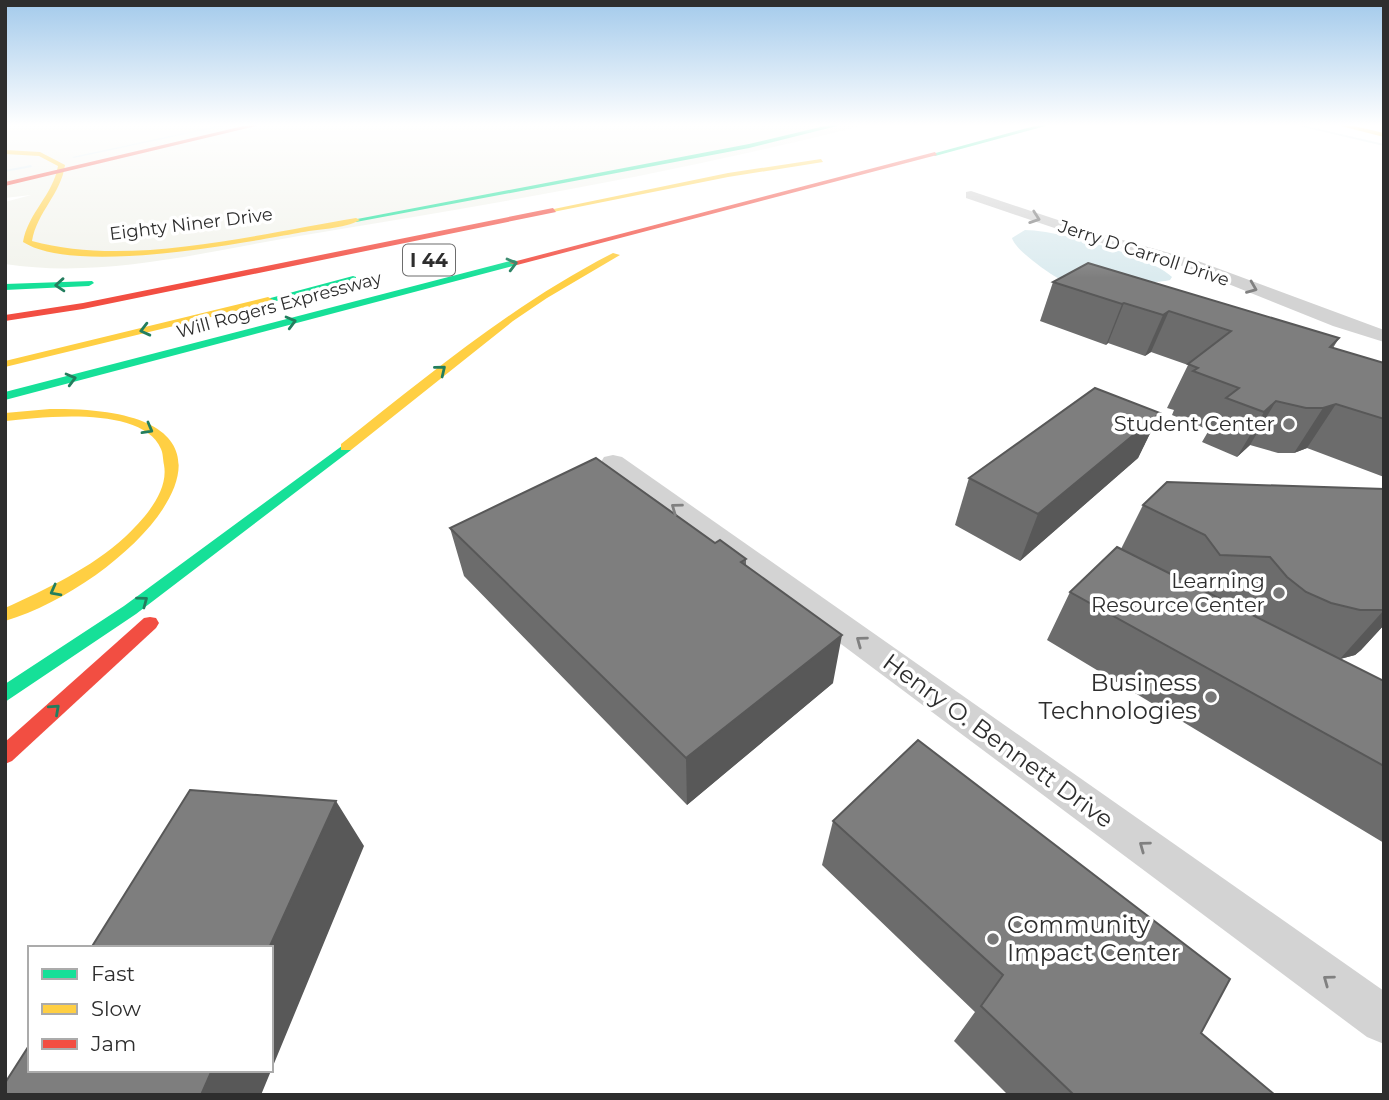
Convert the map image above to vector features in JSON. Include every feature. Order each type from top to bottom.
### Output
[{"type":"main road","points":[[5,184],[41,175]]},
{"type":"main road","name":"Eighty Niner Drive","points":[[63,175],[27,234],[27,242],[64,254],[140,252],[391,215],[597,175]]},
{"type":"main road","points":[[5,318],[83,306],[732,175]]},
{"type":"main road","points":[[625,212],[774,175]]},
{"type":"main road","name":"Will Rogers Expressway","points":[[5,396],[854,175]]},
{"type":"main road","points":[[5,184],[58,187]]},
{"type":"main road","points":[[5,694],[44,672],[116,621],[388,413],[507,316],[592,265],[673,235],[733,207]]},
{"type":"main road","points":[[128,280],[438,234]]},
{"type":"main road","name":"Will Rogers Expressway","points":[[5,364],[369,275]]},
{"type":"main road","points":[[5,287],[103,282]]},
{"type":"main road","points":[[5,417],[81,412],[136,422],[157,432],[170,447],[175,467],[170,486],[142,527],[110,556],[74,580],[5,615]]},
{"type":"main road","points":[[221,562],[388,413]]},
{"type":"main road","points":[[5,755],[161,614]]},
{"type":"street","name":"Jerry D Carroll Drive","points":[[971,195],[1089,235],[1192,264],[1340,322],[1384,336]]},
{"type":"street","name":"Jerry D Carroll Drive","points":[[1316,312],[1335,311],[1384,322]]},
{"type":"street","name":"Henry O. Bennett Drive","points":[[613,462],[1384,1020]]},
{"type":"shaded area","points":[[5,175],[639,175],[514,200],[190,256],[78,268],[5,264],[5,202],[31,195],[5,198]]},
{"type":"shaded area","points":[[1025,230],[1058,234],[1124,253],[1161,269],[1172,277],[1170,280],[1134,283],[1066,282],[1036,263],[1015,243],[1012,238]]},
{"type":"building","points":[[1088,263],[1339,338],[1330,347],[1384,363],[1384,419],[1336,404],[1323,408],[1306,408],[1276,401],[1264,412],[1226,398],[1239,388],[1193,371],[1198,368],[1188,364],[1231,331],[1169,311],[1163,315],[1122,304],[1053,282]]},
{"type":"building","points":[[1095,388],[1160,413],[1038,514],[969,478]]},
{"type":"building","points":[[596,458],[715,543],[720,540],[746,559],[741,562],[842,635],[686,758],[450,528]]},
{"type":"building","points":[[1167,482],[1384,489],[1384,610],[1360,610],[1331,603],[1306,592],[1287,577],[1270,557],[1220,555],[1205,535],[1143,505]]},
{"type":"building","points":[[1117,547],[1384,681],[1384,766],[1070,592]]},
{"type":"building","points":[[918,740],[1230,979],[1201,1033],[1275,1095],[1074,1095],[981,1006],[1003,975],[833,821]]},
{"type":"building","points":[[190,790],[336,801],[270,946],[92,946]]},
{"type":"building","points":[[28,1047],[28,1072],[211,1072],[201,1095],[5,1095],[5,1083]]},
{"type":"traffic: fast","points":[[356,220],[593,175]]},
{"type":"traffic: fast","points":[[5,396],[514,263]]},
{"type":"traffic: fast","points":[[268,300],[353,279]]},
{"type":"traffic: fast","points":[[5,287],[89,283]]},
{"type":"traffic: fast","points":[[5,694],[130,610],[346,447]]},
{"type":"traffic: slow","points":[[60,175],[33,222],[27,242],[57,251],[96,254],[188,248],[356,220]]},
{"type":"traffic: slow","points":[[553,210],[726,175]]},
{"type":"traffic: slow","points":[[346,447],[509,319],[579,274],[616,255]]},
{"type":"traffic: slow","points":[[5,364],[268,300]]},
{"type":"traffic: slow","points":[[5,417],[78,413],[106,415],[132,421],[154,431],[168,447],[172,470],[163,500],[144,527],[129,542],[70,583],[5,615]]},
{"type":"traffic: jam","points":[[5,184],[42,175]]},
{"type":"traffic: jam","points":[[514,263],[853,175]]},
{"type":"traffic: jam","points":[[5,318],[83,306],[553,210]]},
{"type":"traffic: jam","points":[[5,755],[150,623]]},
{"type":"place","name":"Student Center","points":[[1289,424]]},
{"type":"place","name":"Learning Resource Center","points":[[1279,593]]},
{"type":"place","name":"Business Technologies","points":[[1211,697]]},
{"type":"place","name":"Community Impact Center","points":[[993,939]]}]
